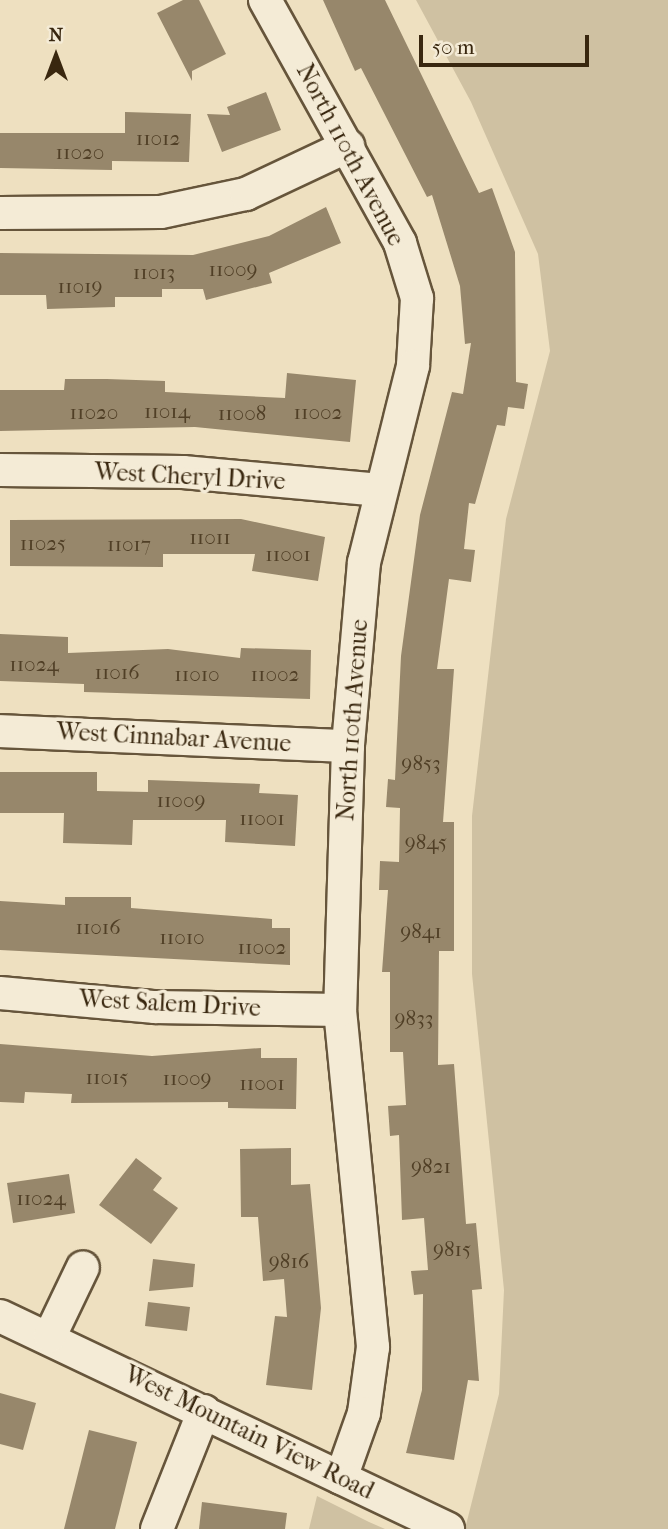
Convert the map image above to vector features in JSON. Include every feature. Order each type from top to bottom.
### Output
[{"type":"street","name":"North 110th Avenue","points":[[265,0],[400,243],[417,298],[413,366],[364,562],[348,746],[340,1010],[373,1347],[364,1413],[341,1478]]},
{"type":"street","points":[[0,213],[161,212],[246,194],[348,146]]},
{"type":"street","name":"West Cheryl Drive","points":[[0,470],[183,472],[380,490]]},
{"type":"street","name":"West Cinnabar Avenue","points":[[0,731],[348,746]]},
{"type":"street","name":"West Salem Drive","points":[[0,993],[155,1007],[340,1010]]},
{"type":"street","points":[[50,1336],[83,1267]]},
{"type":"street","name":"West Mountain View Road","points":[[0,1316],[50,1336],[448,1529]]},
{"type":"street","points":[[157,1529],[204,1411]]},
{"type":"shaded area","points":[[416,0],[668,0],[668,1529],[465,1529],[499,1394],[504,1290],[472,974],[472,816],[506,519],[550,351],[538,254],[471,102]]},
{"type":"shaded area","points":[[317,1496],[369,1522],[385,1529],[309,1529]]},
{"type":"building","points":[[183,0],[199,0],[226,54],[192,71],[192,81],[157,13]]},
{"type":"building","points":[[323,0],[385,0],[479,193],[492,188],[515,252],[516,382],[528,384],[524,409],[508,407],[505,426],[497,425],[475,504],[469,503],[464,549],[475,550],[471,582],[449,579],[437,669],[454,669],[443,822],[454,822],[454,951],[439,951],[438,1065],[454,1064],[466,1224],[476,1223],[482,1289],[472,1290],[479,1381],[468,1380],[454,1460],[406,1453],[422,1390],[423,1294],[414,1295],[411,1271],[428,1270],[424,1218],[402,1220],[399,1135],[390,1136],[388,1106],[406,1105],[403,1052],[390,1052],[390,972],[382,972],[388,890],[379,890],[380,861],[399,862],[400,808],[386,807],[388,779],[395,780],[401,656],[420,515],[452,392],[463,394],[471,343],[465,344],[460,286],[432,195],[427,197],[361,68],[355,71]]},
{"type":"building","points":[[266,92],[281,130],[222,152],[207,114],[230,115],[227,107]]},
{"type":"building","points":[[125,112],[191,114],[189,162],[112,161],[112,170],[0,168],[0,133],[125,133]]},
{"type":"building","points":[[326,207],[341,243],[269,273],[272,283],[206,300],[203,289],[162,289],[162,297],[115,297],[115,307],[47,309],[46,295],[0,295],[0,253],[193,255],[269,236]]},
{"type":"building","points":[[287,373],[356,380],[350,442],[195,427],[0,431],[0,390],[64,390],[65,379],[107,379],[165,381],[165,392],[285,398]]},
{"type":"building","points":[[241,519],[325,537],[318,581],[252,571],[255,554],[163,554],[163,567],[10,566],[10,520]]},
{"type":"building","points":[[0,634],[68,637],[68,653],[168,649],[240,658],[241,648],[311,650],[310,699],[84,692],[84,684],[0,681]]},
{"type":"building","points":[[0,772],[97,772],[97,791],[148,792],[148,780],[260,784],[259,793],[298,795],[295,846],[225,842],[226,820],[133,820],[132,845],[63,843],[64,813],[0,813]]},
{"type":"building","points":[[65,897],[131,897],[131,908],[272,919],[272,928],[290,928],[290,965],[0,950],[0,901],[65,905]]},
{"type":"building","points":[[0,1044],[152,1056],[261,1048],[261,1058],[297,1058],[296,1109],[228,1108],[228,1102],[71,1103],[72,1094],[25,1092],[24,1103],[0,1102]]},
{"type":"building","points":[[291,1148],[291,1185],[310,1184],[315,1238],[321,1308],[312,1390],[266,1385],[275,1316],[287,1317],[284,1279],[263,1281],[258,1217],[241,1217],[240,1149]]},
{"type":"building","points":[[136,1158],[162,1178],[153,1190],[178,1208],[151,1244],[99,1205]]},
{"type":"building","points":[[69,1174],[75,1213],[13,1223],[7,1183]]},
{"type":"building","points":[[153,1259],[195,1264],[193,1287],[149,1291]]},
{"type":"building","points":[[148,1302],[190,1307],[187,1331],[145,1326]]},
{"type":"building","points":[[0,1393],[36,1403],[23,1450],[0,1444]]},
{"type":"building","points":[[89,1430],[137,1442],[115,1529],[64,1529]]},
{"type":"building","points":[[202,1502],[287,1513],[285,1529],[199,1529]]}]
